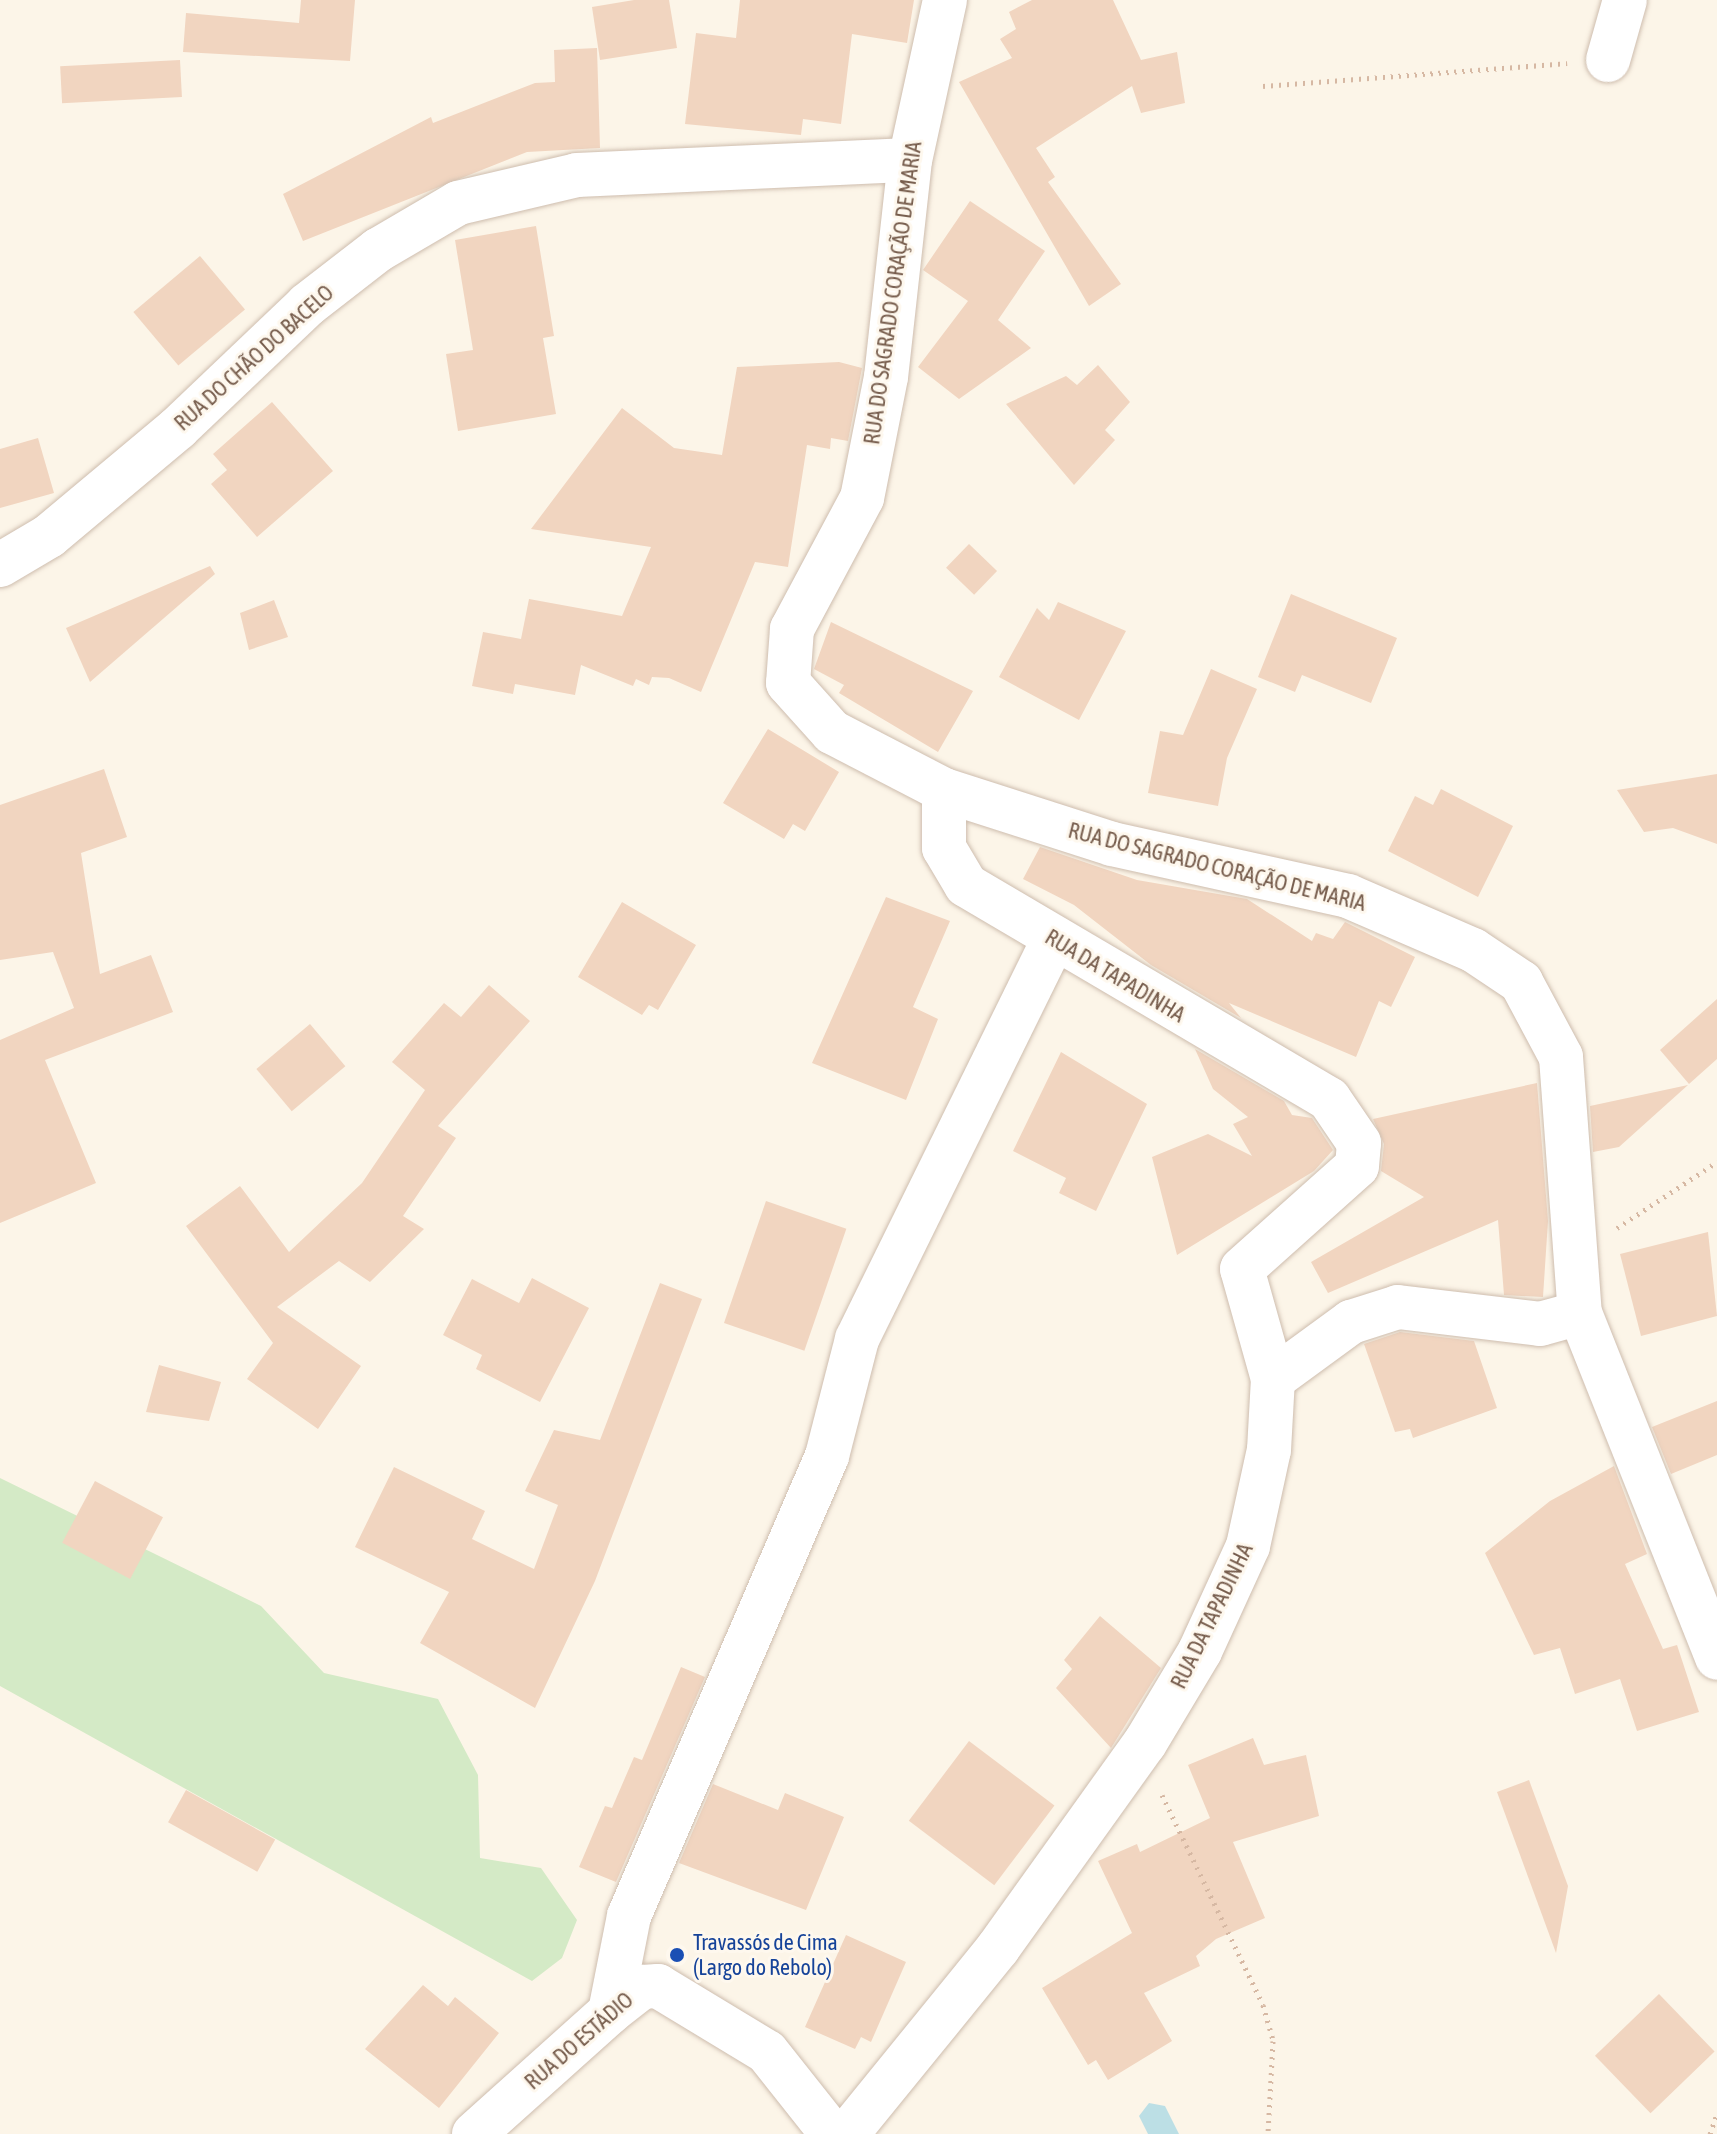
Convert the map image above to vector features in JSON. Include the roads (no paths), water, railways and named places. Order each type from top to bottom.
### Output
[{"type":"street","name":"RUA DO SAGRADO CORAÇÃO DE MARIA","points":[[945,0],[910,160],[886,377],[862,498],[792,629],[785,659],[788,683],[832,732],[944,790],[1112,844],[1348,896],[1473,950],[1521,982],[1561,1057],[1580,1313],[1717,1658]]},
{"type":"street","points":[[1608,60],[1625,0]]},
{"type":"street","name":"RUA DO CHÃO DO BACELO","points":[[0,565],[49,536],[178,428],[307,305],[378,250],[458,203],[577,175],[910,160]]},
{"type":"street","name":"RUA DA TAPADINHA","points":[[847,2134],[998,1948],[1139,1752],[1200,1651],[1248,1546],[1269,1450],[1273,1379],[1242,1269],[1357,1166],[1351,1124],[1329,1099],[966,885],[944,848],[944,790]]},
{"type":"street","points":[[610,2012],[629,1916],[827,1456],[857,1339],[1054,938]]},
{"type":"street","points":[[1273,1379],[1351,1322],[1398,1307],[1540,1324],[1580,1313]]},
{"type":"street","name":"RUA DO ESTÁDIO","points":[[474,2134],[642,1987],[672,1989],[767,2052],[832,2134]]},
{"type":"water","points":[[1149,2103],[1165,2106],[1179,2134],[1148,2134],[1139,2116]]},
{"type":"place","name":"Travassós de Cima (Largo do Rebolo)","points":[[677,1955]]}]
